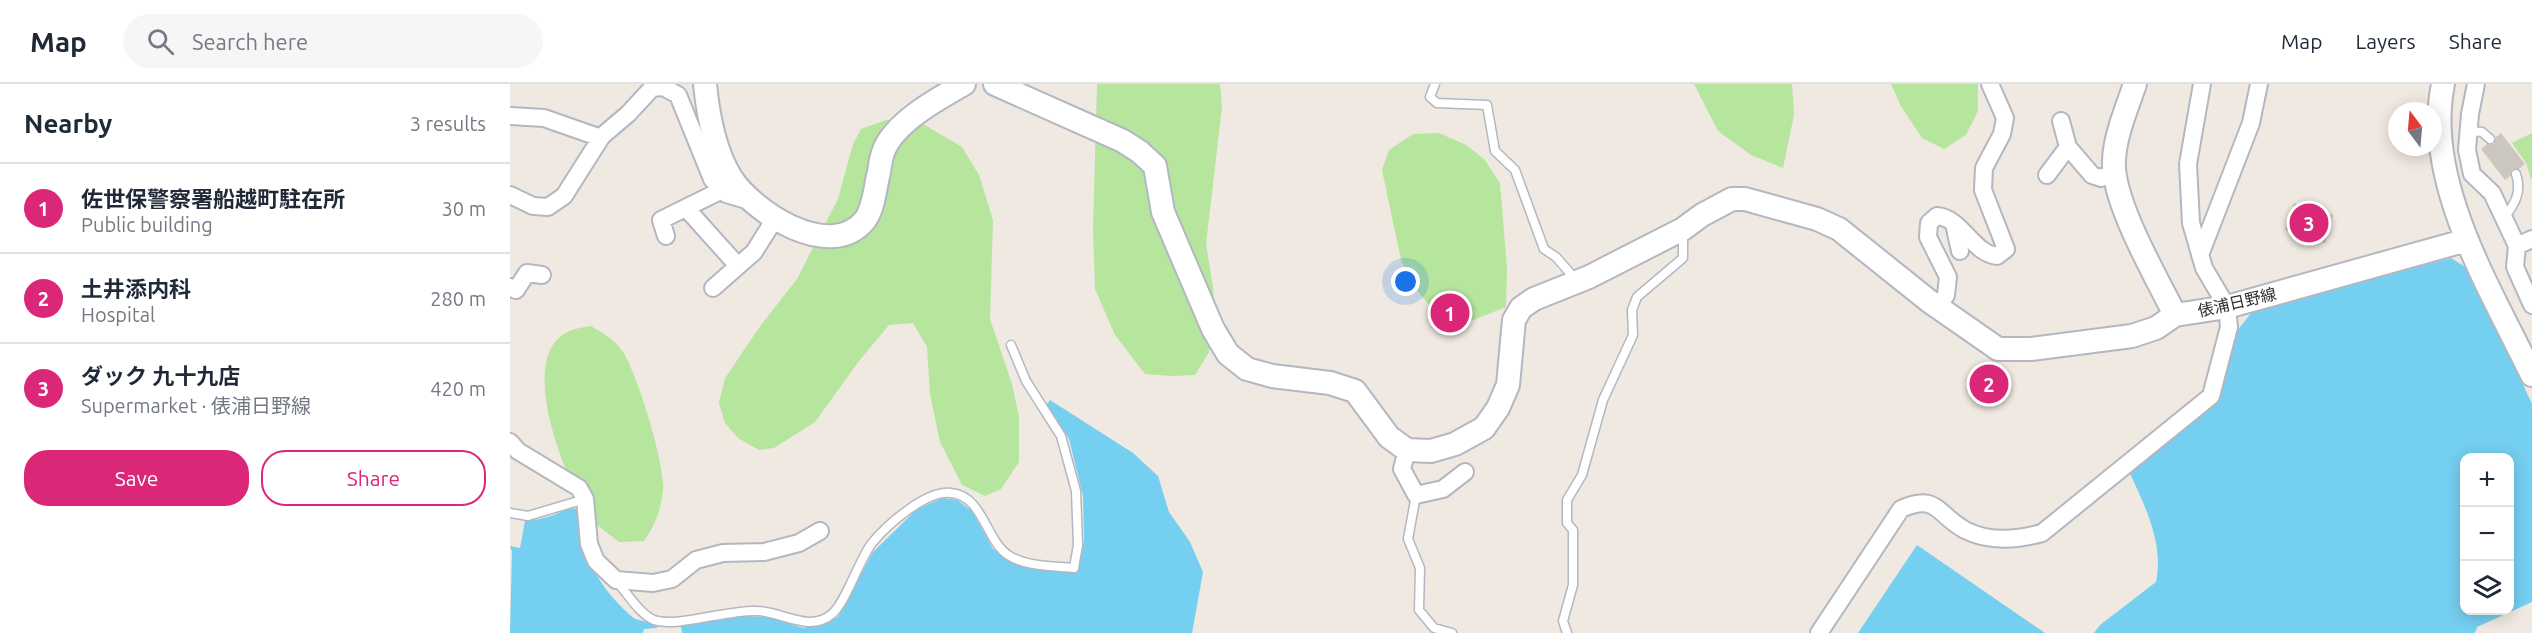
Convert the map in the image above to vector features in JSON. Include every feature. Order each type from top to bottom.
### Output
[{"type":"street","points":[[705,84],[707,109],[715,142],[731,177],[755,202],[776,217],[800,232],[824,238],[848,234],[865,220],[872,204],[884,149],[907,120],[964,84]]},
{"type":"street","points":[[995,84],[1123,141],[1155,166],[1163,212],[1213,329],[1228,354],[1247,369],[1272,376],[1330,383],[1355,391],[1389,437],[1407,450],[1431,451],[1455,444],[1484,428],[1498,408],[1508,385],[1514,320],[1521,308],[1534,299],[1577,281],[1683,229],[1732,198],[1745,199],[1817,219],[1839,229],[1938,307],[1998,349],[2031,349],[2132,336],[2156,328],[2175,315]]},
{"type":"street","points":[[1938,307],[1946,295],[1948,277],[1928,237],[1929,223],[1937,216],[1947,216],[1987,255],[1997,255],[2006,249],[1983,190],[1984,168],[2002,134],[2005,118],[1990,84]]},
{"type":"street","name":"俵浦日野線","points":[[2134,84],[2117,142],[2113,161],[2114,172],[2122,206],[2175,315],[2227,307],[2467,240]]},
{"type":"street","points":[[1819,633],[1901,509],[1917,502],[1930,503],[1966,530],[1999,540],[2042,533],[2211,396],[2229,327],[2227,307],[2204,268],[2191,223],[2188,164],[2202,84]]},
{"type":"street","points":[[2200,255],[2251,123],[2259,84]]},
{"type":"street","points":[[2443,84],[2440,98],[2440,141],[2448,181],[2467,240],[2532,375]]},
{"type":"street","points":[[2476,84],[2467,150],[2472,174],[2492,193],[2504,218],[2524,243],[2515,267],[2532,305]]},
{"type":"street","points":[[510,195],[533,206],[548,207],[564,196],[601,138],[652,88],[663,87],[678,95],[712,179],[726,194],[755,202]]},
{"type":"street","points":[[510,116],[543,118],[601,138]]},
{"type":"street","points":[[2061,121],[2068,147],[2092,175],[2101,178],[2114,172]]},
{"type":"street","points":[[2047,175],[2068,147]]},
{"type":"street","points":[[666,236],[661,220],[722,190]]},
{"type":"street","points":[[686,208],[738,266]]},
{"type":"street","points":[[713,288],[754,252],[776,217]]},
{"type":"street","points":[[1954,224],[1960,251]]},
{"type":"street","points":[[510,287],[516,290],[527,273],[542,275]]},
{"type":"street","points":[[510,442],[518,451],[579,488],[585,500],[589,544],[596,561],[616,580],[653,583],[672,579],[696,560],[723,553],[764,552],[799,543],[820,531]]},
{"type":"street","points":[[1407,450],[1402,469],[1416,495],[1443,489],[1464,472]]},
{"type":"lane","points":[[1435,84],[1430,97],[1437,104],[1487,105],[1496,151],[1515,170],[1544,249],[1556,256],[1577,281]]},
{"type":"lane","points":[[2469,131],[2482,132],[2490,139]]},
{"type":"lane","points":[[2504,218],[2518,195],[2519,184],[2516,174]]},
{"type":"lane","points":[[1567,633],[1563,621],[1574,585],[1573,530],[1567,523],[1567,500],[1582,475],[1604,400],[1633,334],[1634,303],[1637,297],[1683,258],[1683,229]]},
{"type":"lane","points":[[616,580],[654,620],[670,622],[730,612],[760,611],[811,624],[833,614],[872,543],[906,512],[932,496],[951,493],[968,499],[996,544],[1009,555],[1035,564],[1074,568],[1078,545],[1076,491],[1061,436],[1026,381],[1011,345]]},
{"type":"lane","points":[[1416,495],[1408,539],[1420,568],[1419,610],[1434,628],[1452,633]]},
{"type":"lane","points":[[510,513],[528,516],[585,500]]},
{"type":"green space","points":[[1097,84],[1220,84],[1222,106],[1206,244],[1213,287],[1216,331],[1208,354],[1195,375],[1145,374],[1115,335],[1095,289],[1093,230]]},
{"type":"green space","points":[[1694,84],[1792,84],[1794,115],[1783,168],[1751,155],[1718,131]]},
{"type":"green space","points":[[1891,84],[1978,84],[1978,111],[1966,135],[1944,149],[1922,138],[1901,106]]},
{"type":"green space","points":[[886,120],[918,121],[962,147],[979,175],[993,220],[990,319],[1012,384],[1019,417],[1019,462],[1001,489],[985,496],[962,485],[940,442],[930,394],[927,347],[913,323],[889,325],[859,361],[815,422],[774,448],[759,450],[738,438],[725,423],[719,403],[725,378],[761,325],[797,279],[838,199],[853,144],[861,129]]},
{"type":"green space","points":[[1439,133],[1466,145],[1484,159],[1500,183],[1507,268],[1506,307],[1468,322],[1441,320],[1416,289],[1401,260],[1382,170],[1389,150],[1413,134]]},
{"type":"green space","points":[[2532,133],[2531,179],[2526,163],[2512,143]]},
{"type":"green space","points":[[591,326],[613,340],[629,363],[649,420],[660,462],[663,478],[661,504],[644,541],[619,542],[591,518],[571,481],[553,431],[547,405],[545,381],[547,359],[555,342],[567,332]]},
{"type":"water","points":[[2451,258],[2470,270],[2532,404],[2532,602],[2514,610],[2514,453],[2460,453],[2460,615],[2503,615],[2477,627],[2475,633],[2094,633],[2100,625],[2156,582],[2158,567],[2152,525],[2129,471],[2217,399],[2236,332],[2252,312]]},
{"type":"water","points":[[1050,400],[1133,453],[1158,476],[1169,512],[1190,542],[1203,572],[1192,633],[682,633],[681,627],[676,627],[676,625],[735,616],[769,617],[803,628],[827,623],[838,617],[873,552],[917,509],[943,498],[957,500],[972,511],[993,549],[1013,563],[1077,573],[1084,541],[1083,496],[1069,439],[1047,404]]},
{"type":"water","points":[[570,508],[577,509],[587,554],[608,592],[632,617],[657,624],[657,628],[644,629],[643,633],[510,633],[512,552],[510,546],[520,548],[525,521],[548,517]]},
{"type":"water","points":[[1917,545],[2045,633],[1858,633]]},
{"type":"building","points":[[2501,133],[2525,164],[2519,169],[2512,169],[2510,176],[2505,180],[2481,149],[2487,144],[2494,144],[2496,137]]},
{"type":"building","points":[[2294,203],[2333,215],[2325,243],[2285,230]]},
{"type":"place","name":"ダック 九十九店","points":[[2309,223]]},
{"type":"place","name":"佐世保警察署船越町駐在所","points":[[1450,313]]},
{"type":"place","name":"土井添内科","points":[[1989,384]]}]
